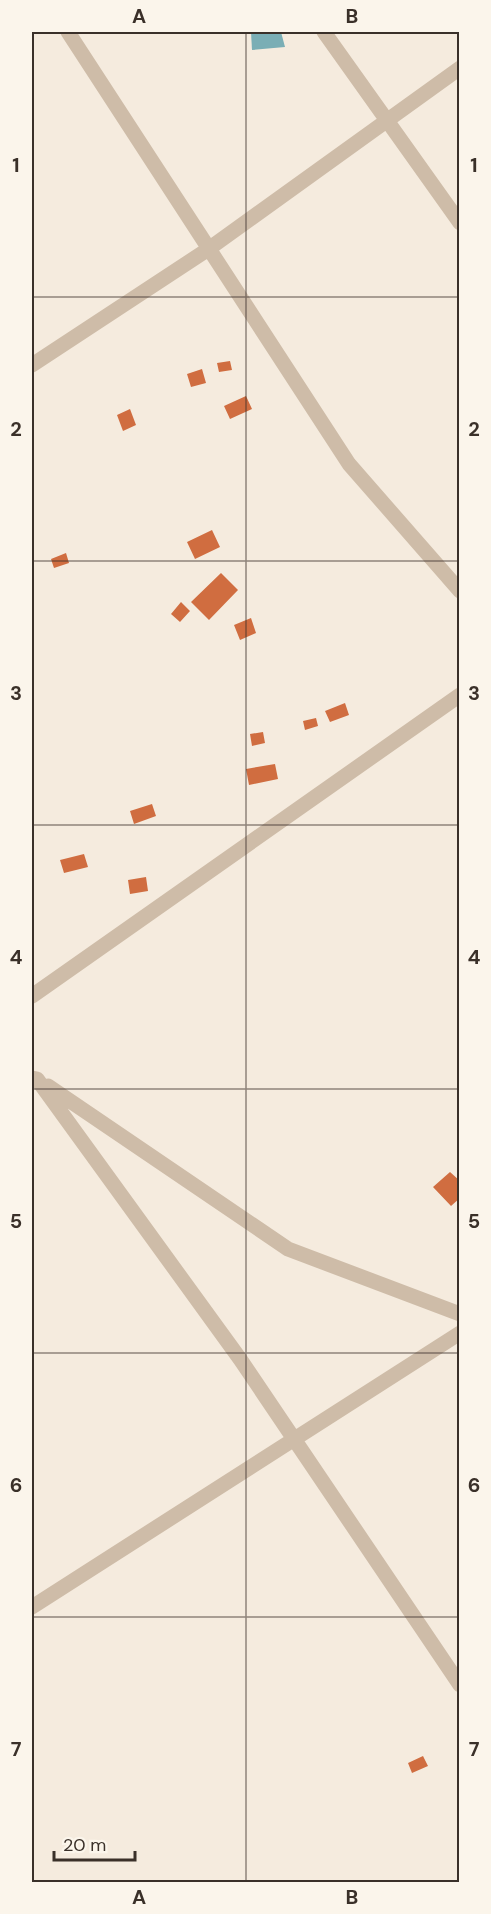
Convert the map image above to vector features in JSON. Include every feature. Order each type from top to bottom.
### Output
[{"type":"street","points":[[68,32],[207,249],[349,464],[459,591]]},
{"type":"street","points":[[324,32],[459,223]]},
{"type":"street","points":[[32,365],[207,249],[459,68]]},
{"type":"street","points":[[32,996],[459,695]]},
{"type":"street","points":[[33,1076],[288,1249],[459,1314]]},
{"type":"street","points":[[33,1076],[240,1359],[459,1685]]},
{"type":"street","points":[[32,1607],[459,1333]]},
{"type":"water","points":[[251,32],[281,32],[285,47],[252,50]]},
{"type":"building","points":[[230,361],[232,370],[219,372],[217,363]]},
{"type":"building","points":[[202,369],[206,383],[191,387],[187,374]]},
{"type":"building","points":[[246,396],[252,409],[230,419],[224,406]]},
{"type":"building","points":[[130,409],[136,425],[123,431],[117,415]]},
{"type":"building","points":[[212,530],[220,547],[195,559],[187,542]]},
{"type":"building","points":[[66,553],[69,563],[54,568],[51,559]]},
{"type":"building","points":[[221,573],[238,590],[209,620],[191,602]]},
{"type":"building","points":[[181,602],[190,611],[180,622],[171,614]]},
{"type":"building","points":[[251,618],[256,633],[240,640],[234,625]]},
{"type":"building","points":[[345,703],[349,715],[330,722],[325,711]]},
{"type":"building","points":[[316,718],[318,726],[305,730],[303,721]]},
{"type":"building","points":[[263,732],[265,743],[252,746],[250,734]]},
{"type":"building","points":[[275,764],[278,779],[249,785],[246,769]]},
{"type":"building","points":[[152,804],[156,816],[134,824],[130,811]]},
{"type":"building","points":[[84,854],[88,867],[64,873],[60,860]]},
{"type":"building","points":[[146,877],[148,891],[130,894],[128,880]]},
{"type":"building","points":[[450,1172],[460,1181],[460,1198],[451,1206],[433,1187]]},
{"type":"building","points":[[423,1756],[428,1766],[412,1773],[408,1763]]}]
